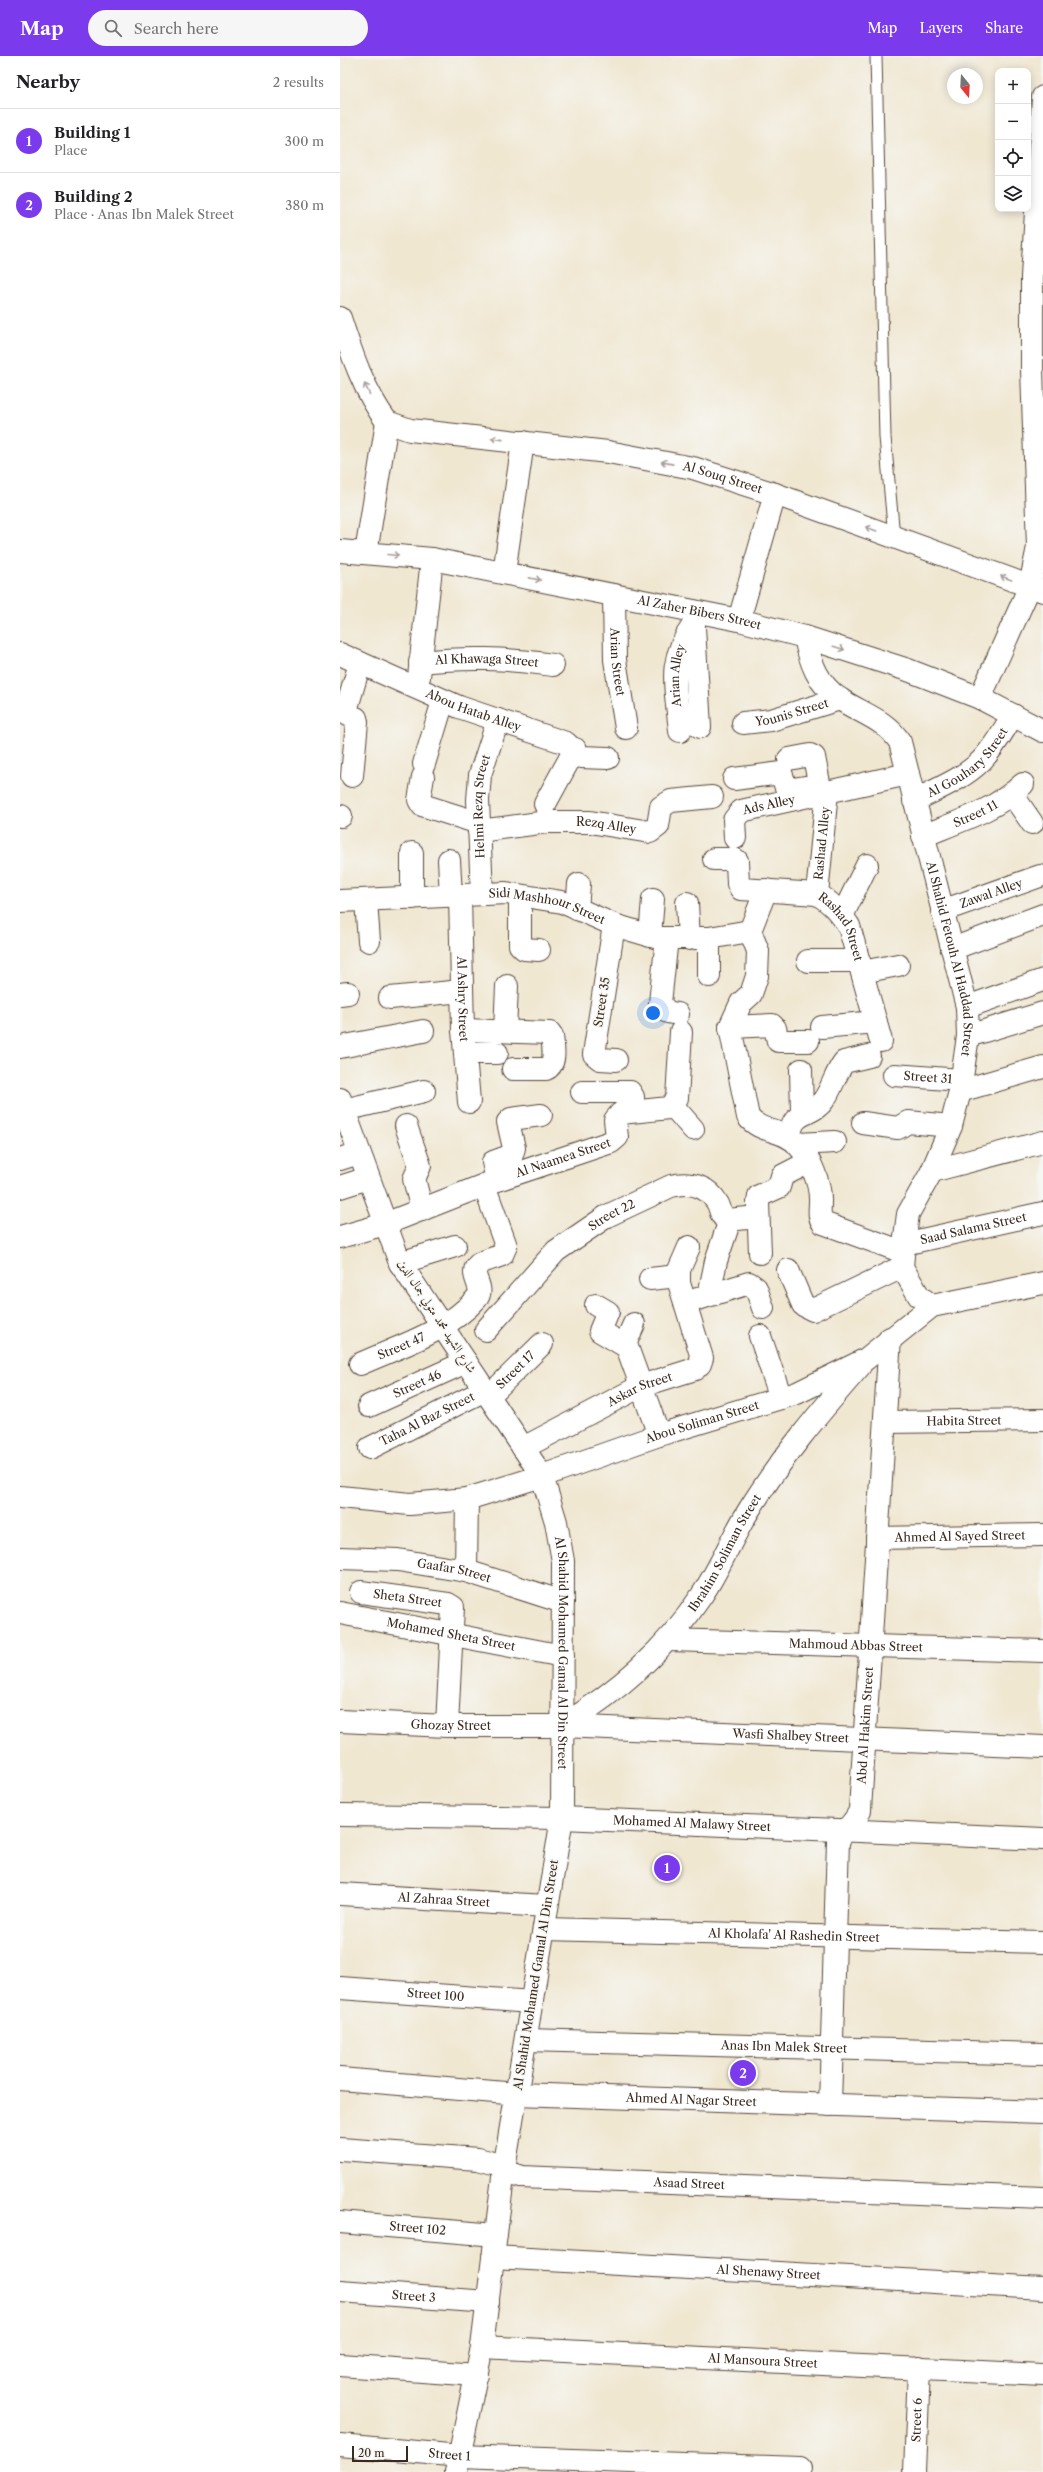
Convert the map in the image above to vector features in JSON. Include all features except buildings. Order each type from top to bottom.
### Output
[{"type":"street","points":[[980,698],[1037,589],[1040,501],[1037,369],[1038,278],[1043,97]]},
{"type":"street","points":[[340,318],[354,362],[376,407],[387,422],[366,553]]},
{"type":"street","name":"Al Souq Street","points":[[387,422],[410,430],[608,452],[693,468],[775,494],[1037,589]]},
{"type":"street","points":[[504,573],[523,442]]},
{"type":"street","points":[[739,620],[775,494]]},
{"type":"street","name":"Al Zaher Bibers Street","points":[[340,551],[432,558],[614,595],[693,618],[739,620],[805,637],[908,670],[980,698],[1043,731]]},
{"type":"street","points":[[418,690],[432,558]]},
{"type":"street","name":"Arian Street","points":[[614,595],[615,660],[626,728]]},
{"type":"street","name":"Arian Alley","points":[[690,729],[675,661],[682,641],[693,618]]},
{"type":"street","name":"Al Shahid Fetouh Al Haddad Street","points":[[805,637],[813,666],[822,682],[840,699],[880,720],[892,730],[900,742],[967,1007],[968,1036],[961,1086],[951,1126],[932,1171],[908,1214],[903,1254]]},
{"type":"street","name":"Abou Hatab Alley","points":[[340,654],[443,701],[566,743],[581,756],[608,758]]},
{"type":"street","name":"Al Khawaga Street","points":[[420,662],[461,657],[505,658],[553,664]]},
{"type":"street","points":[[352,776],[357,722],[356,718],[348,715],[346,711],[360,663]]},
{"type":"street","name":"Younis Street","points":[[743,723],[771,720],[840,699]]},
{"type":"street","name":"Rezq Alley","points":[[443,701],[424,771],[419,800],[422,806],[479,827],[547,822],[590,822],[650,832],[658,826],[661,807],[667,802],[712,797]]},
{"type":"street","name":"Al Gouhary Street","points":[[914,800],[963,775],[981,761],[994,746],[1013,715]]},
{"type":"street","name":"Helmi Rezq Street","points":[[482,894],[478,800],[480,775],[498,720]]},
{"type":"street","points":[[544,804],[574,749]]},
{"type":"street","name":"Rashad Alley","points":[[789,759],[810,755],[814,757],[819,794],[817,894]]},
{"type":"street","points":[[734,779],[781,773],[787,790],[806,787],[819,794]]},
{"type":"street","name":"Ads Alley","points":[[735,838],[734,820],[741,811],[908,774]]},
{"type":"street","name":"Street 11","points":[[923,836],[984,810],[1017,789],[1032,824]]},
{"type":"street","points":[[412,853],[412,898]]},
{"type":"street","name":"Rashad Street","points":[[714,859],[734,859],[737,861],[738,884],[741,889],[817,894],[842,916],[849,926],[860,967],[875,1040]]},
{"type":"street","name":"Al Ashry Street","points":[[449,860],[455,896],[469,1102]]},
{"type":"street","points":[[842,916],[867,865]]},
{"type":"street","name":"Zawal Alley","points":[[942,911],[1040,876]]},
{"type":"street","points":[[577,909],[579,884]]},
{"type":"street","points":[[766,890],[750,931],[758,951],[757,976],[751,994],[738,1008],[730,1027],[748,1117],[758,1126],[781,1133],[799,1148],[835,1142]]},
{"type":"street","name":"Sidi Mashhour Street","points":[[340,901],[366,901],[506,893],[562,902],[614,925],[659,937],[699,938],[750,931]]},
{"type":"street","points":[[520,896],[520,945],[524,949],[539,950]]},
{"type":"street","points":[[653,899],[659,937],[660,1003],[679,1023],[678,1098],[673,1106],[693,1129]]},
{"type":"street","points":[[366,901],[369,941]]},
{"type":"street","points":[[687,903],[699,938],[708,976]]},
{"type":"street","points":[[952,949],[1043,915]]},
{"type":"street","name":"Street 35","points":[[614,925],[594,1054],[600,1059],[616,1060]]},
{"type":"street","points":[[808,961],[860,967],[898,965]]},
{"type":"street","points":[[967,1007],[1043,980]]},
{"type":"street","points":[[505,1031],[507,986]]},
{"type":"street","points":[[390,998],[462,991]]},
{"type":"street","points":[[968,1036],[1043,1013]]},
{"type":"street","points":[[730,1027],[772,1026],[775,1028],[778,1041],[815,1034],[875,1040]]},
{"type":"street","points":[[463,1030],[546,1032],[552,1036],[553,1062],[550,1066],[546,1068],[513,1069]]},
{"type":"street","points":[[340,1047],[424,1032]]},
{"type":"street","points":[[875,1040],[844,1062],[822,1102],[813,1110],[802,1114],[792,1124],[799,1148],[816,1181],[820,1202],[820,1215],[823,1223],[903,1254],[919,1296],[932,1306]]},
{"type":"street","points":[[465,1053],[498,1053]]},
{"type":"street","points":[[961,1086],[1043,1067]]},
{"type":"street","points":[[801,1070],[802,1114]]},
{"type":"street","name":"Street 31","points":[[894,1075],[961,1086]]},
{"type":"street","points":[[342,1104],[424,1091]]},
{"type":"street","points":[[582,1092],[630,1092],[633,1097],[632,1111]]},
{"type":"street","name":"شارع الشهيد محمد متولي جمال الدين","points":[[342,1104],[350,1156],[368,1178],[400,1263],[542,1476]]},
{"type":"street","name":"Al Naamea Street","points":[[340,1238],[385,1224],[491,1182],[614,1141],[618,1134],[616,1117],[621,1112],[664,1109],[673,1106]]},
{"type":"street","points":[[491,1182],[493,1162],[512,1155],[514,1150],[508,1122],[511,1119],[541,1115]]},
{"type":"street","points":[[863,1123],[898,1128],[908,1122],[951,1126]]},
{"type":"street","points":[[406,1126],[420,1168],[414,1180],[422,1210]]},
{"type":"street","points":[[932,1171],[1043,1142]]},
{"type":"street","points":[[760,1253],[758,1217],[759,1196],[779,1186],[782,1176],[799,1148]]},
{"type":"street","points":[[340,1187],[368,1178]]},
{"type":"street","name":"Street 47","points":[[360,1364],[443,1327],[479,1295],[480,1288],[475,1275],[478,1265],[502,1255],[506,1250],[491,1182]]},
{"type":"street","name":"Street 22","points":[[486,1330],[556,1251],[607,1216],[671,1186],[681,1183],[702,1188],[710,1194],[718,1204],[722,1216],[730,1220]]},
{"type":"street","name":"Saad Salama Street","points":[[788,1270],[803,1305],[813,1310],[903,1254],[1043,1214]]},
{"type":"street","points":[[709,1295],[716,1260],[730,1220],[758,1217]]},
{"type":"street","points":[[400,1263],[455,1246]]},
{"type":"street","points":[[650,1279],[678,1276],[689,1248]]},
{"type":"street","name":"Askar Street","points":[[523,1448],[641,1386],[695,1369],[700,1364],[702,1358],[678,1276]]},
{"type":"street","points":[[685,1303],[749,1283],[756,1288],[763,1308]]},
{"type":"street","name":"Abou Soliman Street","points":[[340,1497],[410,1504],[467,1498],[542,1476],[659,1435],[797,1393],[866,1359],[890,1338],[932,1306],[1043,1283]]},
{"type":"street","points":[[596,1304],[608,1312],[600,1331],[625,1344],[659,1435]]},
{"type":"street","points":[[625,1344],[634,1324]]},
{"type":"street","points":[[760,1336],[781,1398]]},
{"type":"street","name":"Abd Al Hakim Street","points":[[830,2105],[838,1841],[846,1830],[852,1825],[860,1810],[890,1338]]},
{"type":"street","name":"Street 17","points":[[487,1393],[542,1344]]},
{"type":"street","name":"Ibrahim Soliman Street","points":[[562,1726],[601,1701],[637,1672],[669,1640],[703,1594],[749,1510],[799,1438],[866,1359]]},
{"type":"street","name":"Street 46","points":[[369,1406],[466,1362]]},
{"type":"street","name":"Taha Al Baz Street","points":[[370,1448],[487,1393]]},
{"type":"street","name":"Habita Street","points":[[884,1422],[1043,1420]]},
{"type":"street","name":"Al Shahid Mohamed Gamal Al Din Street","points":[[458,2464],[482,2347],[504,2169],[562,1818],[563,1561],[556,1522],[542,1476]]},
{"type":"street","points":[[466,1571],[467,1498]]},
{"type":"street","name":"Ahmed Al Sayed Street","points":[[877,1538],[1043,1535]]},
{"type":"street","name":"Gaafar Street","points":[[340,1558],[398,1560],[466,1571],[563,1602]]},
{"type":"street","name":"Sheta Street","points":[[361,1592],[448,1604],[454,1610],[447,1726]]},
{"type":"street","name":"Mohamed Sheta Street","points":[[340,1613],[563,1656]]},
{"type":"street","name":"Mahmoud Abbas Street","points":[[669,1640],[1043,1651]]},
{"type":"street","name":"Ghozay Street","points":[[340,1721],[447,1726],[562,1726]]},
{"type":"street","name":"Wasfi Shalbey Street","points":[[562,1726],[1043,1747]]},
{"type":"street","name":"Mohamed Al Malawy Street","points":[[340,1815],[562,1818],[1043,1839]]},
{"type":"street","name":"Al Zahraa Street","points":[[340,1894],[547,1906]]},
{"type":"street","name":"Al Kholafa' Al Rashedin Street","points":[[544,1929],[1043,1942]]},
{"type":"street","name":"Street 100","points":[[340,1988],[532,2002]]},
{"type":"street","name":"Anas Ibn Malek Street","points":[[526,2040],[1043,2054]]},
{"type":"street","name":"Ahmed Al Nagar Street","points":[[340,2079],[517,2094],[1043,2112]]},
{"type":"street","name":"Asaad Street","points":[[340,2149],[478,2159],[497,2164],[509,2173],[521,2177],[1043,2198]]},
{"type":"street","name":"Street 102","points":[[340,2222],[496,2235]]},
{"type":"street","name":"Al Shenawy Street","points":[[493,2257],[1043,2288]]},
{"type":"street","name":"Street 3","points":[[340,2291],[488,2302]]},
{"type":"street","name":"Al Mansoura Street","points":[[482,2347],[1043,2375]]},
{"type":"street","points":[[340,2365],[477,2375]]},
{"type":"street","name":"Street 6","points":[[915,2472],[919,2368]]},
{"type":"street","name":"Street 1","points":[[340,2445],[458,2464],[800,2468]]},
{"type":"lane","points":[[876,56],[885,437],[894,537]]},
{"type":"place","name":"Building 1","points":[[667,1868]]},
{"type":"place","name":"Building 2","points":[[743,2073]]}]
